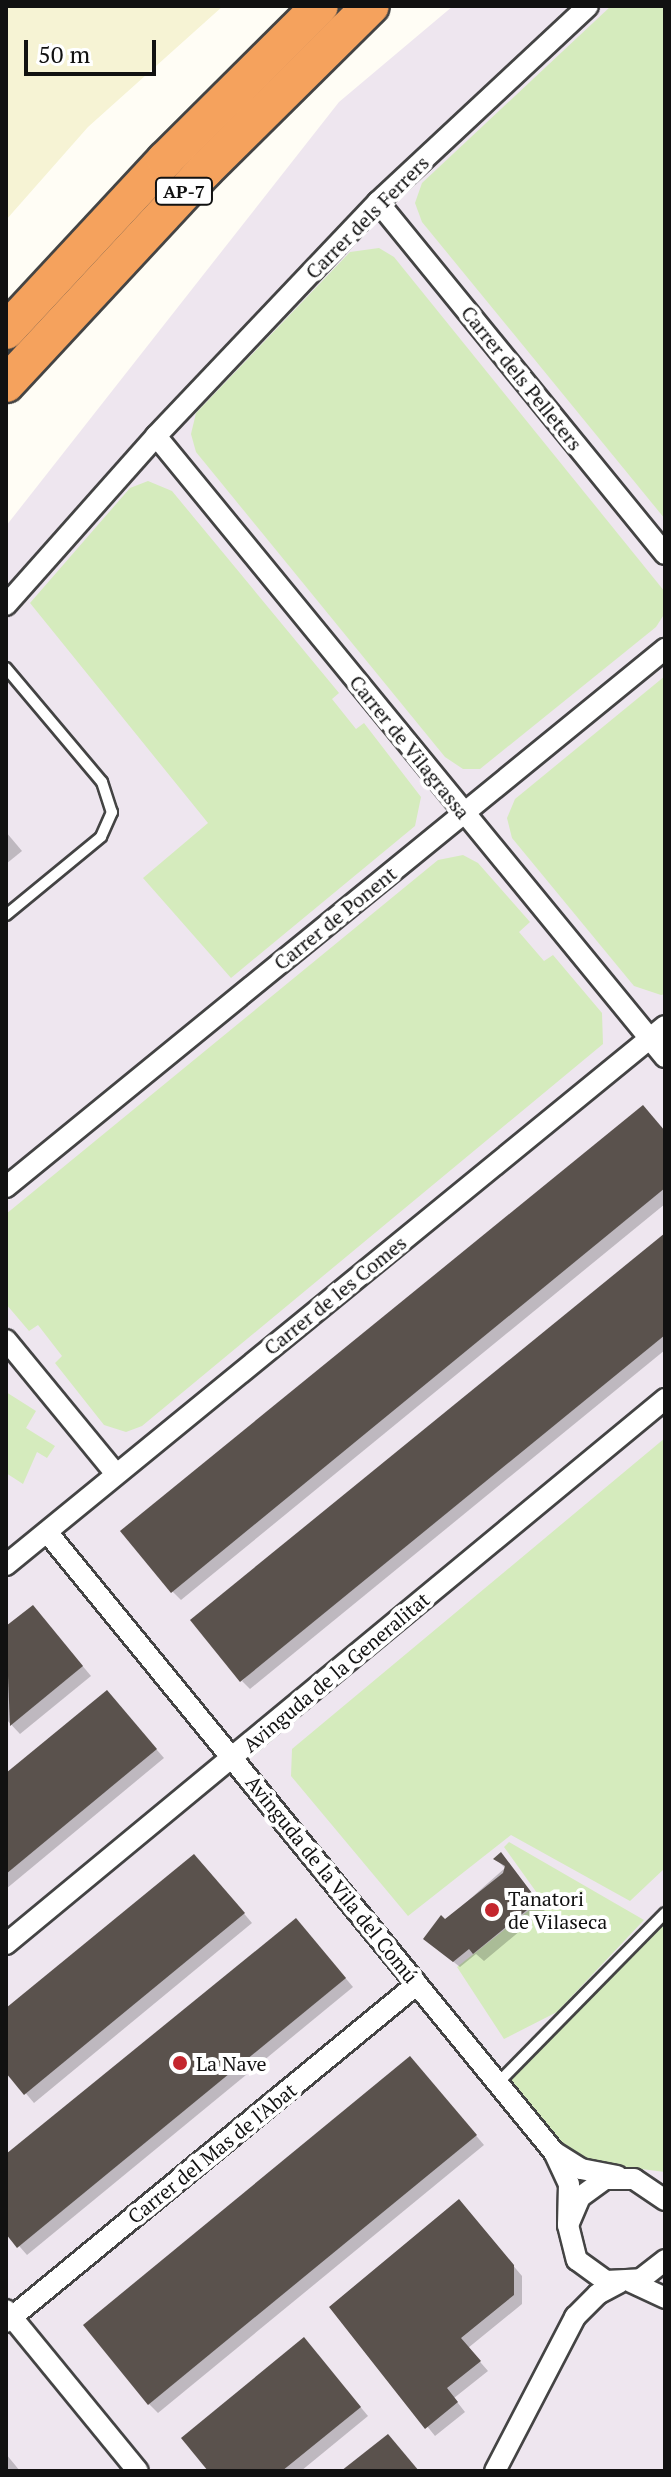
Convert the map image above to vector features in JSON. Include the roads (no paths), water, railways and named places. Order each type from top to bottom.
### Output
[{"type":"highway","name":"AP-7","points":[[6,331],[165,160],[320,6]]},
{"type":"highway","name":"AP-7","points":[[6,384],[205,170],[371,6]]},
{"type":"street","name":"Carrer dels Ferrers","points":[[6,605],[156,436],[378,202],[588,6]]},
{"type":"street","name":"Carrer dels Pelleters","points":[[378,202],[665,554]]},
{"type":"street","name":"Carrer de Vilagrassa","points":[[156,436],[464,812],[658,1032],[665,1057]]},
{"type":"street","name":"Carrer de Ponent","points":[[6,1187],[665,649]]},
{"type":"street","name":"Carrer de les Comes","points":[[6,1565],[658,1032]]},
{"type":"street","points":[[6,1340],[116,1474]]},
{"type":"street","name":"Avinguda de la Generalitat","points":[[6,1944],[665,1399]]},
{"type":"street","name":"Avinguda de la Vila del Comú","points":[[47,1532],[554,2152],[569,2184],[569,2235],[580,2279],[575,2317]]},
{"type":"street","name":"Carrer del Mas de l'Abat","points":[[8,2316],[417,1984]]},
{"type":"street","name":"Avinguda de la Vila del Comú","points":[[554,2152],[581,2169],[628,2178]]},
{"type":"street","points":[[665,2180],[628,2178],[591,2186],[572,2210],[569,2235],[590,2273],[625,2282],[665,2298]]},
{"type":"street","points":[[628,2178],[665,2200]]},
{"type":"street","points":[[495,2471],[575,2317],[598,2294],[665,2260]]},
{"type":"street","points":[[8,2316],[138,2471]]},
{"type":"lane","points":[[6,668],[102,782],[112,812],[101,837],[6,915]]},
{"type":"lane","points":[[498,2083],[665,1913]]},
{"type":"place","name":"Tanatori de Vilaseca","points":[[492,1910]]},
{"type":"place","name":"La Nave","points":[[180,2063]]}]
